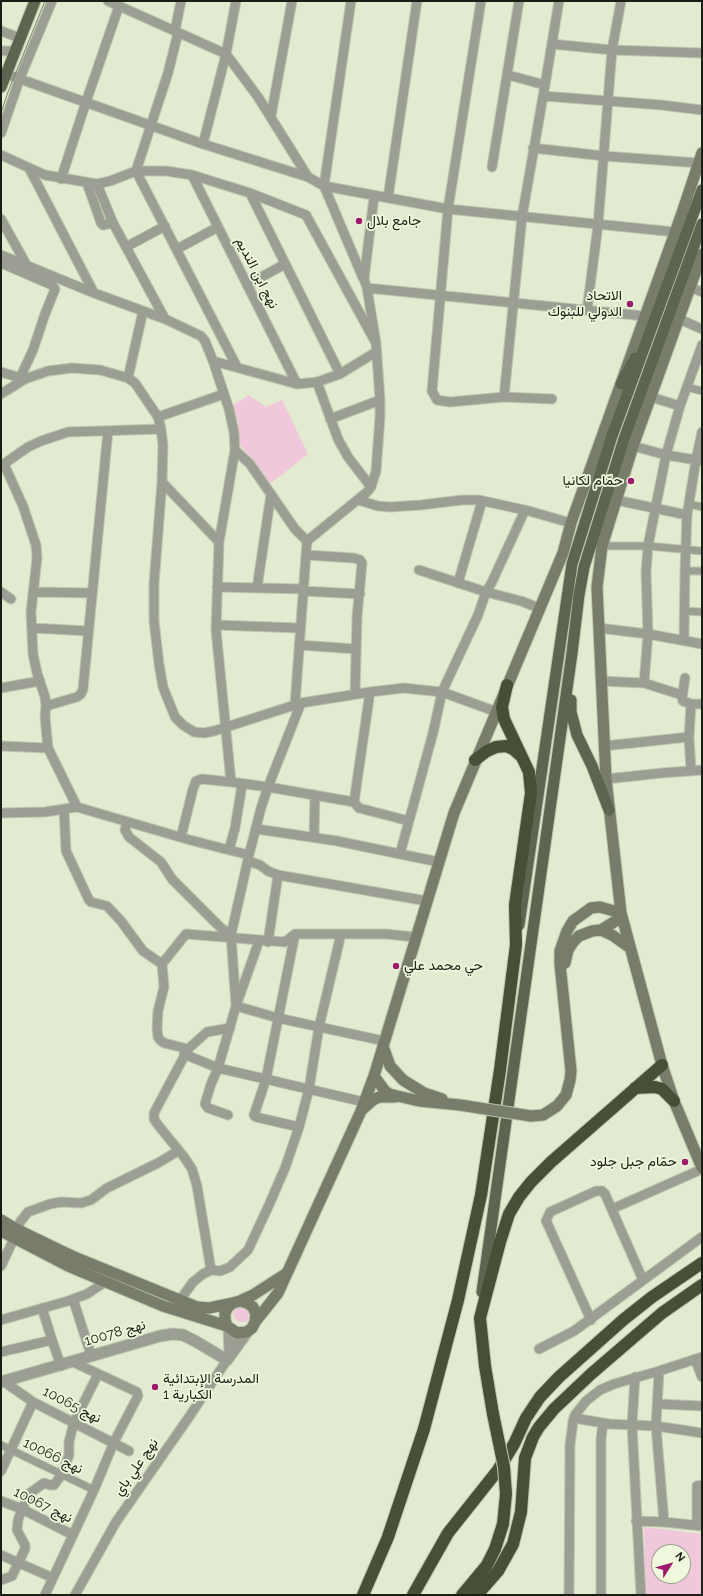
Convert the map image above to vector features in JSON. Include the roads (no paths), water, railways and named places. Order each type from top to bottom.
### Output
[{"type":"highway","points":[[363,1595],[388,1537],[424,1429],[458,1300],[481,1195],[500,1070],[516,945],[515,905],[531,793],[529,772],[524,758],[504,719],[502,707],[507,685]]},
{"type":"highway","points":[[475,760],[487,750],[506,746],[513,749],[524,758]]},
{"type":"highway","points":[[462,1595],[484,1568],[495,1549],[503,1524],[506,1494],[504,1467],[485,1366],[480,1318],[509,1214],[519,1197],[531,1182],[551,1162],[662,1065]]},
{"type":"highway","points":[[636,1088],[647,1086],[662,1089],[674,1101]]},
{"type":"highway","points":[[413,1595],[448,1533],[498,1470],[514,1444],[526,1418],[540,1397],[559,1377],[623,1320],[652,1297],[702,1263]]},
{"type":"highway","points":[[477,1595],[498,1571],[513,1544],[521,1512],[525,1458],[528,1447],[539,1427],[560,1404],[634,1337],[662,1313],[702,1285]]},
{"type":"main road","points":[[1,87],[35,1]]},
{"type":"main road","points":[[1,1220],[16,1234],[68,1266],[163,1306],[228,1327],[237,1333],[246,1332],[252,1328],[278,1293],[363,1106],[374,1075],[454,813],[563,553],[571,523],[700,158]]},
{"type":"main road","points":[[516,945],[572,564],[612,436],[702,190]]},
{"type":"main road","points":[[480,1318],[579,595],[586,560],[628,426],[702,224]]},
{"type":"main road","points":[[702,254],[633,446],[602,546],[597,587],[606,779],[622,915],[629,947],[662,1065],[674,1101],[702,1168]]},
{"type":"main road","points":[[621,384],[652,328]]},
{"type":"main road","points":[[572,653],[571,712],[577,735],[592,766],[609,810]]},
{"type":"main road","points":[[374,1075],[385,1091],[389,1094],[419,1102],[460,1105],[531,1116],[543,1115],[557,1106],[566,1095],[571,1071],[560,951],[567,931],[573,921],[591,908],[600,906],[622,915]]},
{"type":"main road","points":[[561,975],[568,950],[573,942],[580,936],[592,931],[601,930],[622,915]]},
{"type":"main road","points":[[601,930],[612,935],[629,947]]},
{"type":"main road","points":[[383,1044],[390,1066],[403,1080]]},
{"type":"main road","points":[[374,1075],[388,1075],[403,1080],[424,1093],[460,1105]]},
{"type":"main road","points":[[363,1106],[379,1097],[400,1097]]},
{"type":"main road","points":[[1,1231],[16,1234],[197,1307],[209,1308],[237,1302],[247,1303],[253,1308],[256,1314],[255,1322]]},
{"type":"main road","points":[[228,1327],[225,1320],[225,1313],[228,1307],[253,1295],[287,1272]]},
{"type":"street","points":[[1,133],[20,78],[52,1]]},
{"type":"street","points":[[108,1],[226,54],[271,116],[308,177]]},
{"type":"street","points":[[181,1],[168,73],[136,171],[237,367]]},
{"type":"street","points":[[203,144],[226,54],[236,1]]},
{"type":"street","points":[[271,116],[292,1]]},
{"type":"street","points":[[236,1006],[231,937],[248,858],[268,787],[298,704],[299,645],[307,541],[358,500],[371,487],[376,471],[380,400],[376,348],[367,288],[324,186],[351,1]]},
{"type":"street","points":[[388,198],[418,1]]},
{"type":"street","points":[[481,1],[448,209],[432,385],[434,396],[437,400],[450,402],[504,397],[552,399]]},
{"type":"street","points":[[492,167],[519,1]]},
{"type":"street","points":[[504,397],[522,217],[559,1]]},
{"type":"street","points":[[588,310],[598,225],[612,50],[621,1]]},
{"type":"street","points":[[62,179],[86,102],[119,6]]},
{"type":"street","points":[[1,31],[20,38]]},
{"type":"street","points":[[552,44],[612,50],[702,54]]},
{"type":"street","points":[[1,51],[15,51]]},
{"type":"street","points":[[6,74],[203,144],[308,177],[324,186],[448,209],[675,232]]},
{"type":"street","points":[[508,75],[545,85]]},
{"type":"street","points":[[543,96],[608,102],[661,104],[702,110]]},
{"type":"street","points":[[533,148],[604,156],[700,158]]},
{"type":"street","points":[[1,155],[45,175],[87,183],[97,184],[110,181],[136,171],[166,171],[192,175],[250,193],[303,214],[308,217],[376,348]]},
{"type":"street","points":[[29,168],[94,294]]},
{"type":"street","name":"نهج ابن النديم","points":[[192,175],[298,384]]},
{"type":"street","points":[[87,183],[101,223],[103,225],[113,223]]},
{"type":"street","points":[[97,184],[113,223],[165,319]]},
{"type":"street","points":[[250,193],[340,374]]},
{"type":"street","points":[[364,278],[374,196]]},
{"type":"street","points":[[1,220],[27,266]]},
{"type":"street","points":[[126,247],[165,226]]},
{"type":"street","points":[[176,249],[218,227]]},
{"type":"street","points":[[1,255],[94,294],[165,319],[201,336],[205,341],[229,409],[234,432],[235,450],[220,542],[216,625],[231,782]]},
{"type":"street","points":[[1,263],[52,285],[56,290],[45,314],[22,379]]},
{"type":"street","points":[[247,285],[285,264]]},
{"type":"street","points":[[690,287],[702,292]]},
{"type":"street","points":[[367,288],[644,316]]},
{"type":"street","points":[[128,378],[143,312]]},
{"type":"street","points":[[679,319],[702,328]]},
{"type":"street","points":[[644,683],[648,634],[646,572],[648,546],[666,455],[686,387],[700,359],[702,344]]},
{"type":"street","points":[[213,361],[298,384],[317,382],[340,374],[376,348]]},
{"type":"street","points":[[1,394],[22,379],[48,371],[72,368],[100,370],[128,378],[135,383],[158,417],[163,445],[162,482],[153,601],[159,664],[163,687],[175,716],[183,725],[194,732],[204,733],[226,728],[298,704],[355,694],[404,688],[442,692],[497,712]]},
{"type":"street","points":[[1,372],[22,379]]},
{"type":"street","points":[[317,382],[338,439],[348,457],[371,487]]},
{"type":"street","points":[[686,387],[702,391]]},
{"type":"street","points":[[158,417],[224,394]]},
{"type":"street","points":[[650,397],[680,406]]},
{"type":"street","points":[[330,419],[380,400]]},
{"type":"street","points":[[77,807],[48,748],[44,717],[46,706],[43,689],[35,665],[31,612],[37,558],[36,545],[23,506],[2,465],[28,448],[55,435],[68,432],[83,430],[108,431],[161,429]]},
{"type":"street","points":[[46,706],[77,697],[83,689],[108,431]]},
{"type":"street","points":[[684,640],[684,571],[687,515],[699,461],[702,432]]},
{"type":"street","points":[[633,446],[666,455],[699,461]]},
{"type":"street","points":[[235,450],[250,464],[295,529],[307,541]]},
{"type":"street","points":[[162,482],[220,542]]},
{"type":"street","points":[[258,588],[271,494]]},
{"type":"street","points":[[358,500],[378,506],[390,507],[462,500],[482,501],[525,510],[571,523]]},
{"type":"street","points":[[616,500],[687,515]]},
{"type":"street","points":[[458,583],[482,501]]},
{"type":"street","points":[[689,504],[702,507]]},
{"type":"street","points":[[400,854],[433,733],[442,692],[478,615],[486,592],[496,575],[525,510]]},
{"type":"street","points":[[602,546],[648,546],[702,551]]},
{"type":"street","points":[[306,555],[354,558],[360,560],[362,568],[356,649],[355,694]]},
{"type":"street","points":[[419,570],[486,592],[521,601],[539,608]]},
{"type":"street","points":[[684,571],[702,572]]},
{"type":"street","points":[[217,587],[303,590],[360,594]]},
{"type":"street","points":[[1,592],[11,599]]},
{"type":"street","points":[[33,592],[92,593]]},
{"type":"street","points":[[684,611],[702,612]]},
{"type":"street","points":[[216,625],[300,628]]},
{"type":"street","points":[[32,628],[88,631]]},
{"type":"street","points":[[599,628],[648,634],[702,644]]},
{"type":"street","points":[[299,645],[356,649]]},
{"type":"street","points":[[685,678],[682,695],[683,701],[691,704],[702,704]]},
{"type":"street","points":[[1,688],[40,681]]},
{"type":"street","points":[[601,681],[644,683],[682,695]]},
{"type":"street","points":[[354,802],[370,692]]},
{"type":"street","points":[[691,704],[689,737],[691,770]]},
{"type":"street","points":[[604,746],[689,737]]},
{"type":"street","points":[[1,746],[48,748]]},
{"type":"street","points":[[606,779],[702,770]]},
{"type":"street","points":[[182,838],[193,789],[196,781],[202,779],[268,787],[354,802],[359,808],[408,821]]},
{"type":"street","points":[[229,850],[235,828],[242,785]]},
{"type":"street","points":[[314,837],[315,795]]},
{"type":"street","points":[[1,813],[45,812],[77,807],[182,838],[229,850],[248,858],[268,871],[278,875],[427,901]]},
{"type":"street","points":[[64,809],[66,851],[89,900],[91,902],[107,906],[121,921],[143,951],[152,959],[162,964]]},
{"type":"street","points":[[127,822],[125,830],[129,837],[161,862],[172,879],[231,937]]},
{"type":"street","points":[[257,829],[314,837],[439,862]]},
{"type":"street","points":[[228,1115],[208,1108],[205,1104],[218,1068],[236,1006],[264,941],[278,875]]},
{"type":"street","points":[[363,1106],[309,1089],[218,1068],[186,1051],[164,1043],[158,1037],[157,1028],[158,1011],[164,987],[162,964],[186,934],[285,942],[295,934],[386,934],[415,937]]},
{"type":"street","points":[[295,934],[266,1079],[254,1116],[299,1127]]},
{"type":"street","points":[[180,1300],[193,1282],[211,1270],[220,1271],[230,1267],[248,1250],[270,1205],[299,1127],[309,1089],[319,1027],[341,934]]},
{"type":"street","points":[[236,1006],[383,1044]]},
{"type":"street","points":[[211,1270],[197,1186],[192,1169],[154,1119],[154,1112],[165,1094],[186,1051],[207,1032],[230,1028]]},
{"type":"street","points":[[1,1266],[20,1222],[28,1212],[50,1204],[91,1200],[107,1188],[158,1163],[178,1150]]},
{"type":"street","points":[[612,1209],[702,1168]]},
{"type":"street","points":[[591,1320],[548,1225],[547,1216],[554,1210],[599,1190],[605,1194],[643,1280]]},
{"type":"street","points":[[539,1349],[574,1331],[591,1320],[702,1237]]},
{"type":"street","points":[[1,1320],[87,1294],[105,1282]]},
{"type":"street","points":[[73,1299],[91,1356]]},
{"type":"street","points":[[42,1308],[60,1366]]},
{"type":"street","points":[[228,1327],[228,1357]]},
{"type":"street","name":"نهج علي باي","points":[[75,1595],[116,1522],[246,1332]]},
{"type":"street","name":"نهج 10078","points":[[2,1382],[160,1336],[173,1334],[183,1335],[228,1357]]},
{"type":"street","points":[[1,1352],[52,1340]]},
{"type":"street","points":[[569,1595],[570,1445],[574,1418],[586,1401],[594,1394],[614,1384],[635,1377],[660,1371],[699,1358],[702,1377]]},
{"type":"street","points":[[45,1595],[94,1490],[114,1442],[138,1394],[73,1362]]},
{"type":"street","points":[[660,1371],[659,1404],[656,1426],[664,1522]]},
{"type":"street","points":[[1,1580],[12,1576],[25,1549],[25,1545],[17,1530],[18,1520],[22,1509],[30,1493],[44,1483],[54,1485],[62,1474],[69,1455],[69,1442],[74,1422],[98,1374]]},
{"type":"street","points":[[635,1377],[632,1425],[641,1595]]},
{"type":"street","name":"نهج 10065","points":[[2,1382],[33,1402],[129,1451]]},
{"type":"street","points":[[1,1471],[33,1402]]},
{"type":"street","points":[[659,1404],[702,1406]]},
{"type":"street","points":[[574,1418],[603,1423],[656,1426],[702,1433]]},
{"type":"street","points":[[601,1595],[601,1439],[603,1423]]},
{"type":"street","name":"نهج 10066","points":[[1,1445],[94,1490]]},
{"type":"street","points":[[636,1521],[699,1525],[697,1486],[702,1485]]},
{"type":"street","name":"نهج 10067","points":[[1,1501],[22,1509],[73,1535]]},
{"type":"street","points":[[1,1555],[53,1578]]},
{"type":"tram line","points":[[1,113],[45,1]]},
{"type":"place","name":"جامع بلال","points":[[359,221]]},
{"type":"place","name":"الاتحاد الدولي للبنوك","points":[[630,304]]},
{"type":"place","name":"حمّام لكانيا","points":[[631,481]]},
{"type":"place","name":"حي محمد علي","points":[[396,966]]},
{"type":"place","name":"حمّام جبل جلود","points":[[685,1162]]},
{"type":"place","name":"المدرسة الإبتدائية الكبارية 1","points":[[155,1387]]}]
